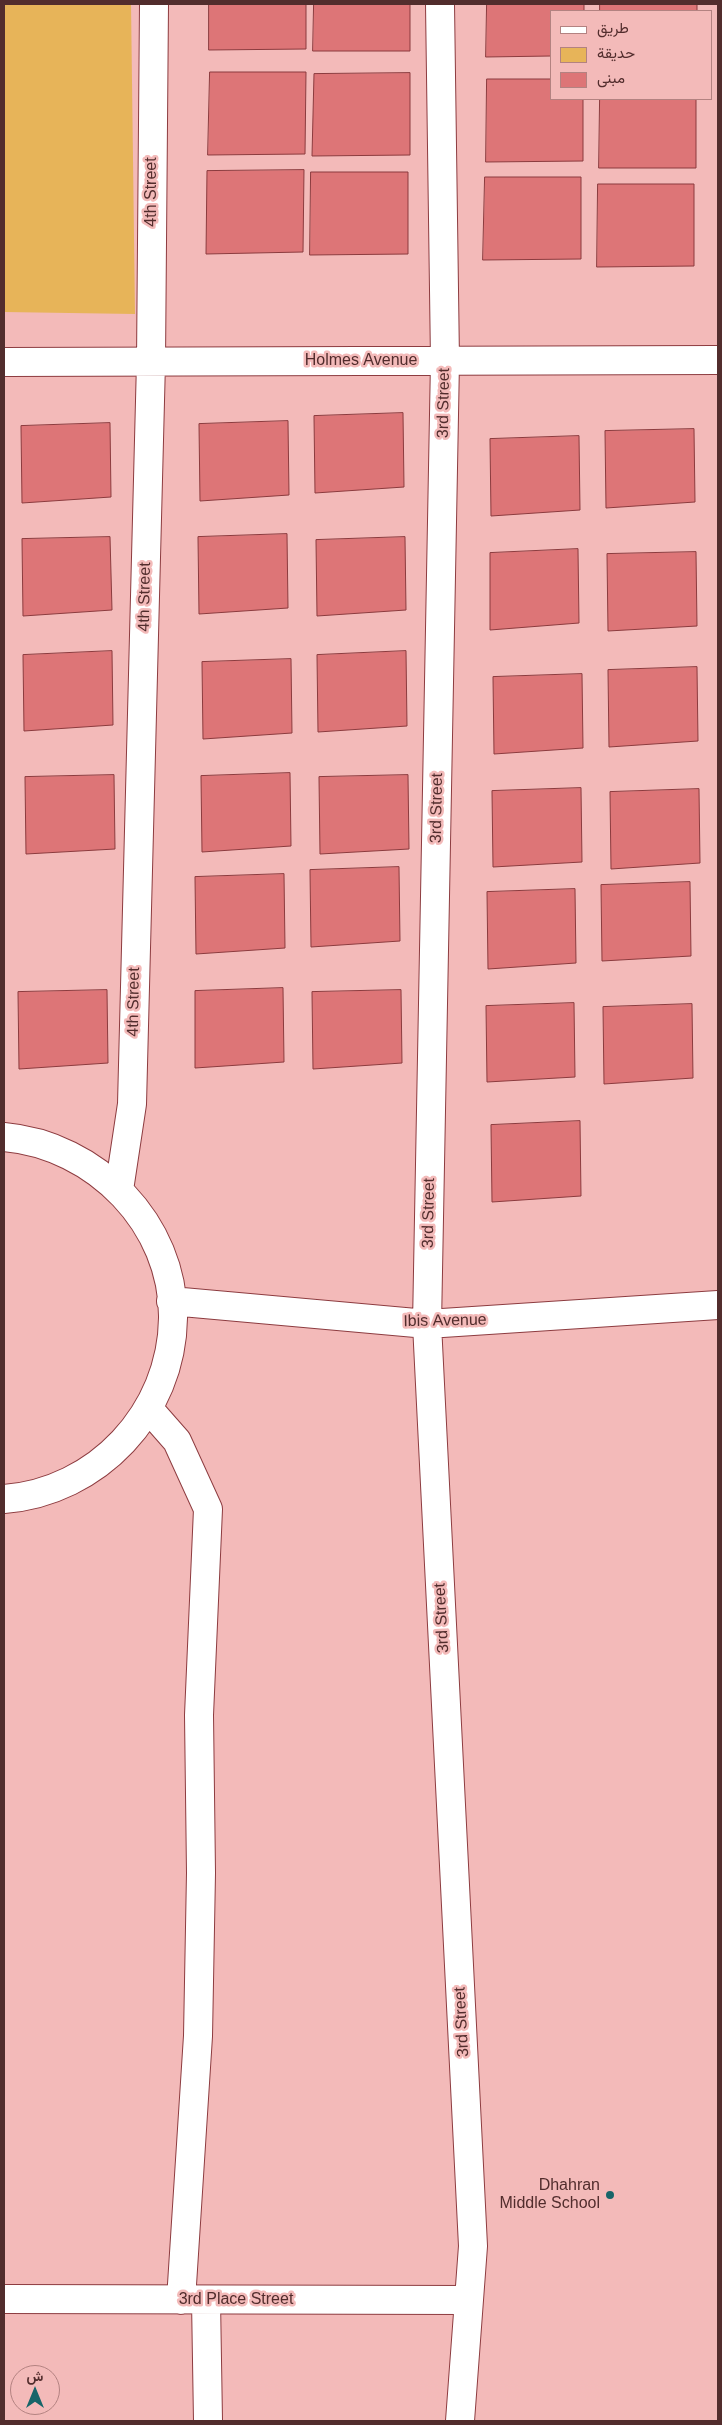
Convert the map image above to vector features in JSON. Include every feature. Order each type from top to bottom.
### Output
[{"type":"street","name":"4th Street","points":[[119,1190],[132,1104],[151,362],[154,4]]},
{"type":"street","name":"3rd Street","points":[[440,4],[445,361],[427,1324],[473,2246],[460,2421]]},
{"type":"street","name":"Holmes Avenue","points":[[4,362],[718,360]]},
{"type":"street","points":[[4,1137],[46,1146],[73,1156],[98,1171],[119,1190],[138,1211],[153,1236],[164,1262],[172,1301],[173,1318],[170,1347],[164,1374],[138,1425],[119,1447],[98,1465],[68,1483],[46,1491],[4,1499]]},
{"type":"street","name":"Ibis Avenue","points":[[172,1301],[427,1324],[718,1306]]},
{"type":"street","points":[[148,1408],[177,1441],[208,1509],[199,1715],[201,1873],[193,2300],[208,2421]]},
{"type":"street","name":"3rd Place Street","points":[[4,2299],[468,2300]]},
{"type":"green space","points":[[4,4],[131,4],[135,314],[4,312]]},
{"type":"building","points":[[209,4],[306,4],[306,49],[209,50]]},
{"type":"building","points":[[314,4],[410,4],[410,51],[313,51]]},
{"type":"building","points":[[487,4],[584,4],[584,10],[550,10],[550,56],[486,57]]},
{"type":"building","points":[[600,4],[697,4],[697,10],[600,10]]},
{"type":"building","points":[[210,72],[306,72],[305,154],[208,155]]},
{"type":"building","points":[[410,73],[410,155],[312,156],[314,74]]},
{"type":"building","points":[[487,79],[550,79],[550,100],[583,100],[583,161],[486,162]]},
{"type":"building","points":[[600,100],[696,100],[696,168],[599,168]]},
{"type":"building","points":[[304,170],[303,252],[206,254],[207,171]]},
{"type":"building","points":[[311,172],[408,172],[408,254],[310,255]]},
{"type":"building","points":[[485,177],[581,177],[581,259],[483,260]]},
{"type":"building","points":[[598,184],[694,184],[694,266],[597,267]]},
{"type":"building","points":[[403,413],[404,487],[315,493],[314,416]]},
{"type":"building","points":[[288,421],[289,495],[200,501],[199,424]]},
{"type":"building","points":[[110,423],[111,497],[22,503],[21,426]]},
{"type":"building","points":[[694,429],[695,502],[606,508],[605,431]]},
{"type":"building","points":[[579,436],[580,510],[491,516],[490,439]]},
{"type":"building","points":[[287,534],[288,608],[199,614],[198,537]]},
{"type":"building","points":[[110,537],[112,610],[23,616],[22,539]]},
{"type":"building","points":[[405,537],[406,610],[317,616],[316,540]]},
{"type":"building","points":[[578,549],[579,623],[490,630],[490,553]]},
{"type":"building","points":[[696,552],[697,626],[608,631],[607,554]]},
{"type":"building","points":[[112,651],[113,725],[24,731],[23,655]]},
{"type":"building","points":[[406,651],[407,726],[318,732],[317,655]]},
{"type":"building","points":[[291,659],[292,733],[203,739],[202,662]]},
{"type":"building","points":[[697,667],[698,741],[609,747],[608,670]]},
{"type":"building","points":[[582,674],[583,748],[494,754],[493,677]]},
{"type":"building","points":[[290,773],[291,846],[202,852],[201,776]]},
{"type":"building","points":[[114,775],[115,849],[26,854],[25,777]]},
{"type":"building","points":[[408,775],[409,849],[320,854],[319,777]]},
{"type":"building","points":[[581,788],[582,862],[493,867],[492,791]]},
{"type":"building","points":[[699,789],[700,863],[611,869],[610,792]]},
{"type":"building","points":[[399,867],[400,941],[311,947],[310,870]]},
{"type":"building","points":[[284,874],[285,948],[196,954],[195,877]]},
{"type":"building","points":[[690,882],[691,956],[602,961],[601,885]]},
{"type":"building","points":[[575,889],[576,963],[488,969],[487,892]]},
{"type":"building","points":[[283,988],[284,1062],[195,1068],[195,991]]},
{"type":"building","points":[[107,990],[108,1063],[19,1069],[18,992]]},
{"type":"building","points":[[401,990],[402,1063],[313,1069],[312,992]]},
{"type":"building","points":[[574,1003],[575,1077],[487,1082],[486,1006]]},
{"type":"building","points":[[692,1004],[693,1078],[604,1084],[603,1007]]},
{"type":"building","points":[[580,1121],[581,1196],[492,1202],[491,1125]]},
{"type":"place","name":"Dhahran Middle School","points":[[610,2195]]}]
